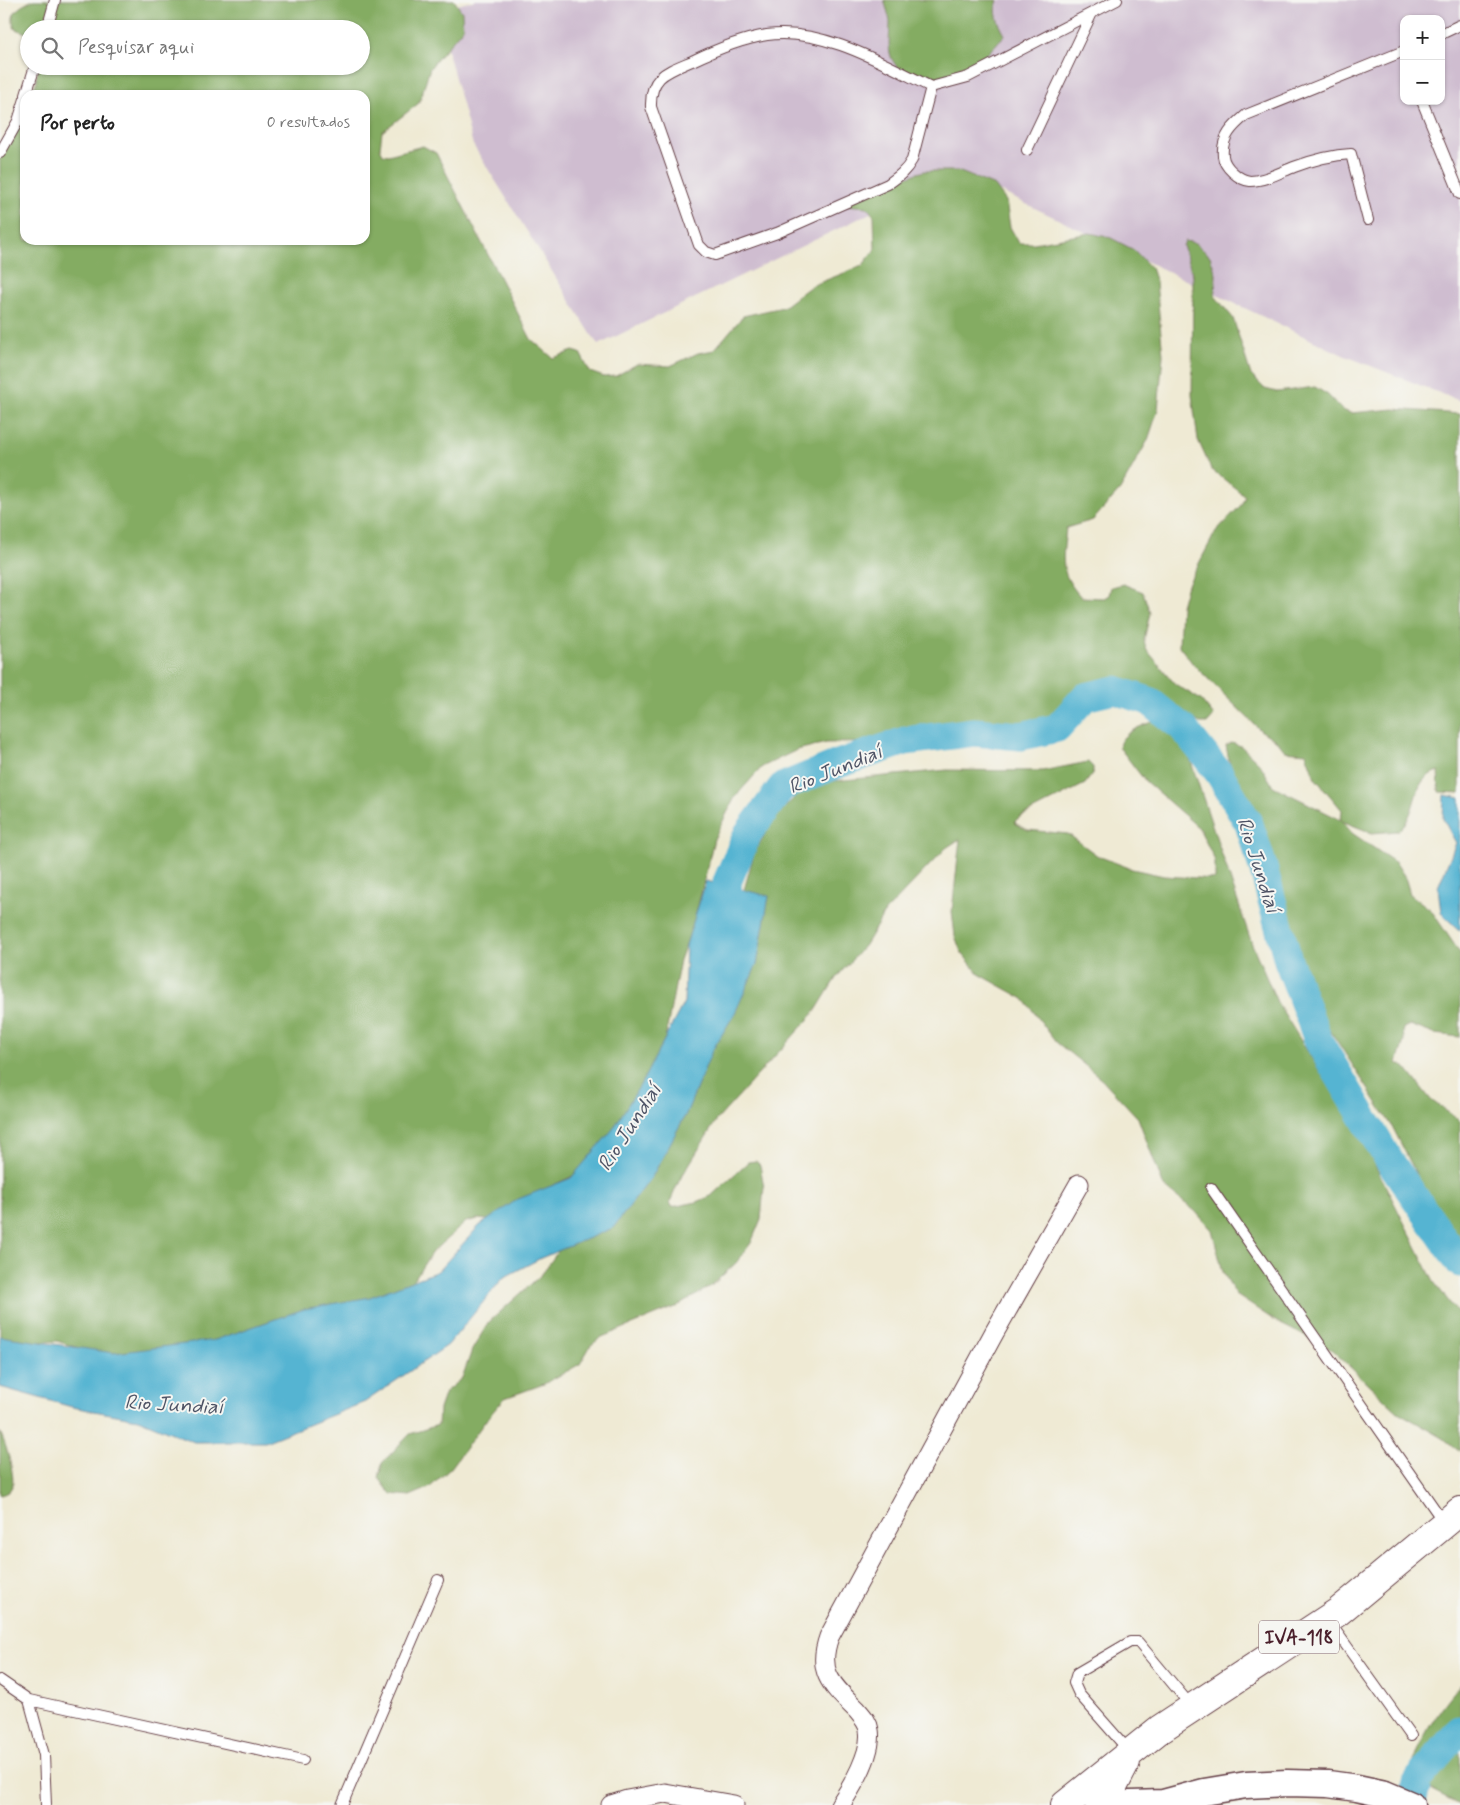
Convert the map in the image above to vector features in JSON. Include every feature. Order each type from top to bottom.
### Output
[{"type":"main road","name":"IVA-118","points":[[1065,1805],[1160,1729],[1327,1619],[1452,1517]]},
{"type":"main road","name":"IVA-118","points":[[1104,1805],[1131,1754]]},
{"type":"main road","points":[[1098,1805],[1162,1804],[1204,1792],[1246,1785],[1287,1783],[1328,1784],[1386,1794],[1411,1805]]},
{"type":"street","points":[[840,1805],[852,1788],[868,1747],[869,1733],[868,1725],[861,1715],[832,1684],[825,1669],[824,1651],[836,1624],[994,1333],[1078,1184]]},
{"type":"street","points":[[611,1805],[665,1793],[734,1805]]},
{"type":"lane","points":[[49,20],[55,0]]},
{"type":"lane","points":[[931,87],[912,160],[907,169],[888,184],[777,233],[715,255],[706,252],[699,246],[651,107],[654,82],[673,69],[725,47],[766,35],[786,34],[836,44],[863,54],[931,87],[968,77],[1117,0]]},
{"type":"lane","points":[[1027,150],[1092,13]]},
{"type":"lane","points":[[1445,32],[1460,26]]},
{"type":"lane","points":[[1368,220],[1351,154],[1330,156],[1267,178],[1249,181],[1234,174],[1223,160],[1223,144],[1232,127],[1246,114],[1400,54]]},
{"type":"lane","points":[[28,90],[32,75]]},
{"type":"lane","points":[[1424,105],[1460,194]]},
{"type":"lane","points":[[0,153],[20,115]]},
{"type":"lane","points":[[1212,1188],[1452,1517]]},
{"type":"lane","points":[[342,1805],[438,1580]]},
{"type":"lane","points":[[1327,1619],[1411,1736]]},
{"type":"lane","points":[[1131,1754],[1078,1694],[1074,1683],[1077,1673],[1130,1642],[1138,1642],[1192,1708]]},
{"type":"lane","points":[[0,1680],[29,1700],[303,1760]]},
{"type":"lane","points":[[29,1700],[44,1754],[46,1805]]},
{"type":"shaded area","points":[[475,0],[1460,0],[1460,401],[1343,355],[957,171],[598,345],[473,145],[437,11]]},
{"type":"green space","points":[[33,0],[454,0],[462,12],[463,28],[430,68],[419,103],[382,132],[380,148],[383,154],[388,155],[423,146],[436,153],[531,339],[553,358],[573,351],[580,353],[590,372],[604,377],[616,376],[637,364],[670,366],[698,353],[714,350],[743,316],[783,307],[811,286],[862,266],[875,250],[874,216],[867,207],[845,205],[869,189],[924,171],[958,171],[995,186],[1006,201],[1010,227],[1019,243],[1034,243],[1090,233],[1111,238],[1134,250],[1151,268],[1156,282],[1163,355],[1158,410],[1148,440],[1120,490],[1093,520],[1066,528],[1063,557],[1065,573],[1081,597],[1104,598],[1109,595],[1111,587],[1123,584],[1143,592],[1150,613],[1144,640],[1146,649],[1175,684],[1201,700],[1214,716],[1208,723],[1200,723],[1150,696],[1118,690],[1099,696],[1060,721],[1040,727],[934,733],[893,742],[826,743],[797,750],[762,767],[735,797],[714,839],[694,923],[680,960],[662,1055],[636,1112],[577,1174],[543,1190],[509,1222],[478,1219],[466,1222],[432,1252],[413,1281],[222,1357],[100,1355],[57,1341],[29,1343],[0,1336],[0,155],[20,120],[20,245],[370,245],[370,90],[33,90],[37,75],[370,75],[370,20],[20,20],[20,31],[15,29],[13,23],[14,14],[19,8]]},
{"type":"green space","points":[[884,0],[998,0],[996,13],[1005,35],[984,58],[966,72],[940,80],[918,78],[900,70],[890,53],[890,22]]},
{"type":"green space","points":[[1185,241],[1195,243],[1210,256],[1216,274],[1215,296],[1233,318],[1251,375],[1265,389],[1277,392],[1315,387],[1328,395],[1342,410],[1351,413],[1394,409],[1460,414],[1460,793],[1439,792],[1438,771],[1424,780],[1420,786],[1410,815],[1398,831],[1372,833],[1342,821],[1352,833],[1396,863],[1405,877],[1410,894],[1431,910],[1460,953],[1460,1037],[1434,1034],[1410,1025],[1403,1028],[1404,1041],[1397,1063],[1406,1068],[1431,1100],[1460,1121],[1460,1253],[1443,1227],[1392,1126],[1324,1021],[1303,972],[1275,875],[1233,780],[1226,746],[1232,743],[1241,746],[1260,764],[1273,786],[1341,820],[1342,810],[1315,778],[1306,753],[1285,751],[1277,741],[1260,730],[1193,664],[1179,646],[1181,606],[1186,588],[1216,531],[1241,505],[1245,496],[1211,469],[1198,440],[1192,395],[1193,276],[1183,246]]},
{"type":"green space","points":[[1163,718],[1178,733],[1187,750],[1252,944],[1277,1002],[1363,1141],[1434,1282],[1460,1316],[1460,1452],[1443,1438],[1398,1412],[1332,1350],[1277,1322],[1236,1295],[1223,1272],[1212,1230],[1195,1211],[1164,1187],[1138,1118],[1102,1079],[1056,1042],[1024,999],[979,974],[961,952],[955,936],[952,911],[960,839],[946,848],[885,912],[865,945],[836,978],[815,1012],[716,1121],[679,1181],[670,1202],[672,1207],[697,1202],[711,1196],[748,1162],[756,1161],[760,1165],[764,1187],[761,1219],[751,1243],[736,1263],[711,1286],[678,1306],[602,1337],[591,1345],[580,1364],[544,1384],[505,1398],[489,1416],[451,1468],[429,1488],[410,1496],[391,1494],[379,1478],[382,1463],[410,1434],[438,1425],[439,1409],[445,1392],[462,1378],[472,1350],[488,1323],[542,1274],[566,1240],[744,890],[754,854],[772,821],[797,795],[817,785],[834,781],[947,770],[1042,771],[1088,762],[1093,767],[1093,773],[1085,784],[1020,817],[1015,821],[1016,824],[1028,830],[1068,834],[1098,856],[1132,869],[1164,876],[1215,879],[1215,861],[1199,828],[1145,781],[1119,747],[1121,741],[1130,732]]},
{"type":"green space","points":[[0,1432],[5,1443],[13,1481],[9,1491],[0,1495]]},
{"type":"green space","points":[[1460,1685],[1459,1805],[1424,1787],[1411,1772],[1414,1760],[1430,1726],[1444,1704]]},
{"type":"water","points":[[1444,795],[1460,798],[1460,931],[1441,913],[1438,887],[1456,843],[1443,819]]},
{"type":"water","points":[[706,881],[769,896],[757,964],[735,1013],[712,1051],[686,1114],[652,1177],[613,1228],[541,1258],[503,1278],[448,1345],[365,1402],[265,1442],[194,1442],[138,1419],[72,1407],[0,1387],[0,1336],[114,1353],[215,1340],[304,1309],[370,1297],[438,1271],[479,1226],[518,1199],[571,1178],[613,1129],[642,1082],[684,1002],[686,945]]},
{"type":"waterway","name":"Rio Jundiaí","points":[[729,924],[727,882],[748,833],[782,787],[838,764],[905,741],[974,732],[1021,736],[1057,728],[1085,697],[1115,690],[1149,701],[1184,729],[1219,773],[1249,824],[1263,867],[1288,960],[1319,1042],[1387,1157],[1460,1263]]},
{"type":"waterway","points":[[1411,1805],[1418,1779],[1460,1730]]}]
